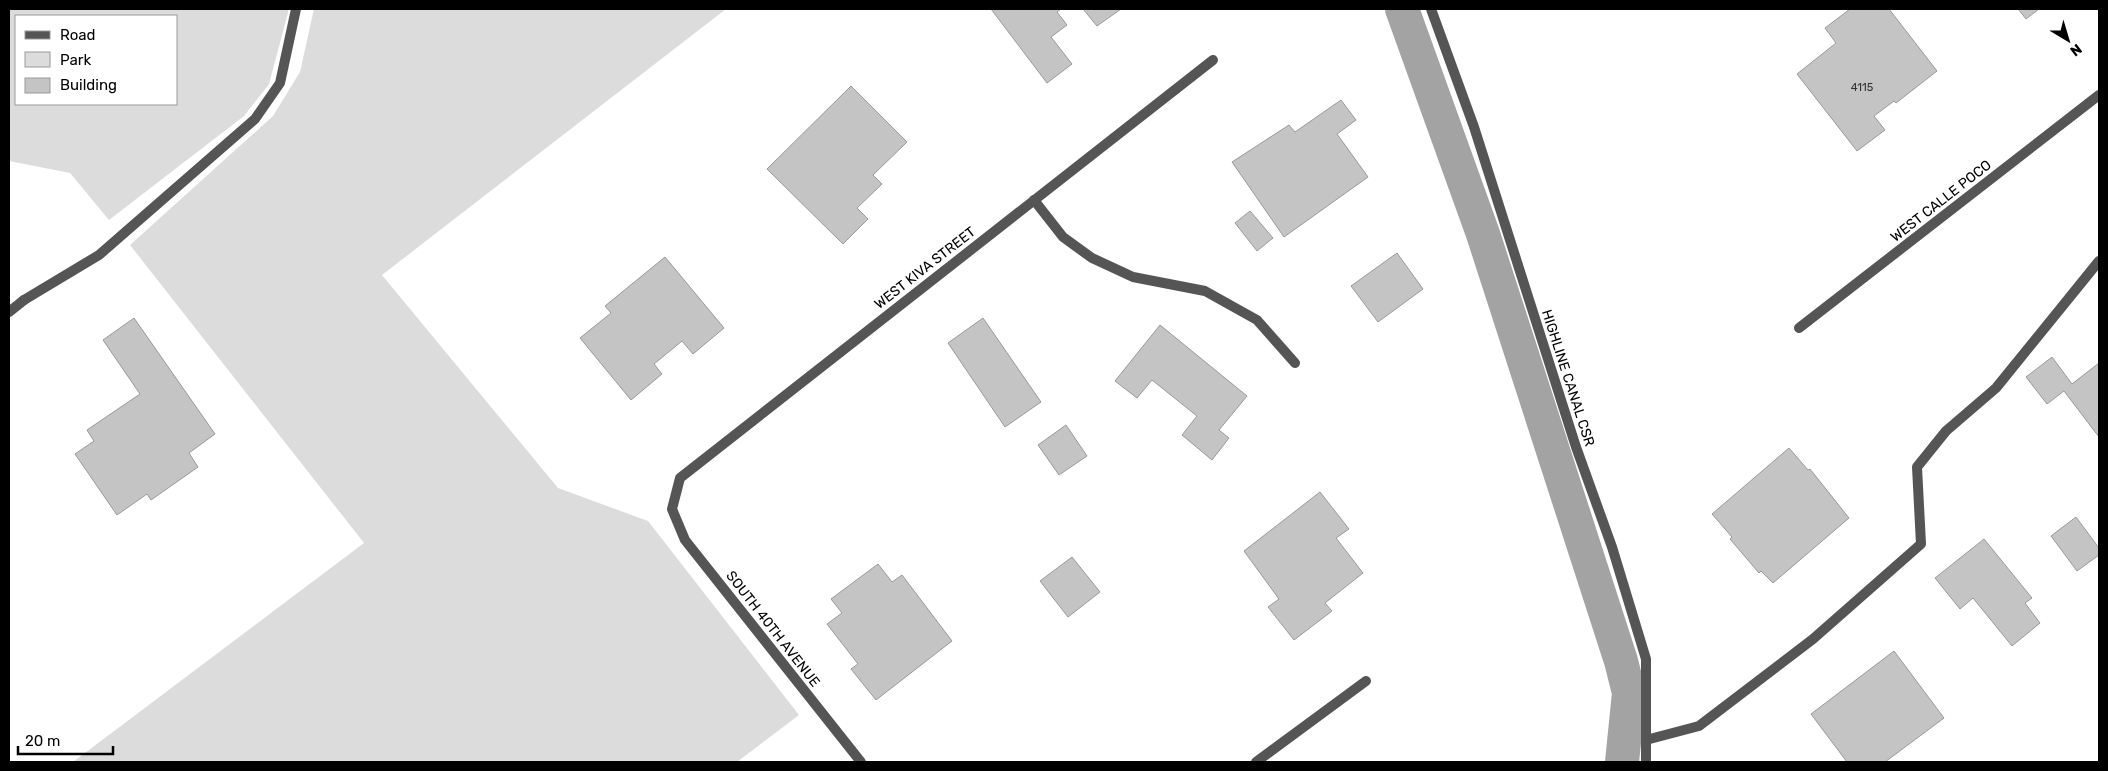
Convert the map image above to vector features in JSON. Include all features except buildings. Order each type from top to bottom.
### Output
[{"type":"street","points":[[9,312],[24,300],[99,255],[255,119],[280,83],[296,9]]},
{"type":"street","name":"HIGHLINE CANAL CSR","points":[[1431,9],[1474,128],[1576,447],[1612,547],[1644,650],[1646,660],[1646,762]]},
{"type":"street","name":"WEST KIVA STREET","points":[[672,509],[680,478],[1213,60]]},
{"type":"street","name":"WEST CALLE POCO","points":[[1799,328],[2099,95]]},
{"type":"street","points":[[1034,200],[1063,237],[1092,258],[1133,277],[1205,291],[1257,320],[1295,363]]},
{"type":"street","points":[[1646,740],[1699,726],[1814,639],[1921,544],[1917,466],[1946,430],[1996,388],[2099,261]]},
{"type":"street","name":"SOUTH 40TH AVENUE","points":[[672,509],[685,540],[860,762]]},
{"type":"street","points":[[1256,762],[1366,681]]},
{"type":"green space","points":[[9,9],[289,9],[269,84],[244,116],[109,220],[70,173],[9,161]]},
{"type":"green space","points":[[314,9],[726,9],[382,275],[558,488],[648,521],[799,715],[737,762],[73,762],[364,543],[130,245],[273,116],[300,72]]},
{"type":"waterway","points":[[1402,9],[1483,234],[1621,661],[1629,693],[1622,762]]}]
